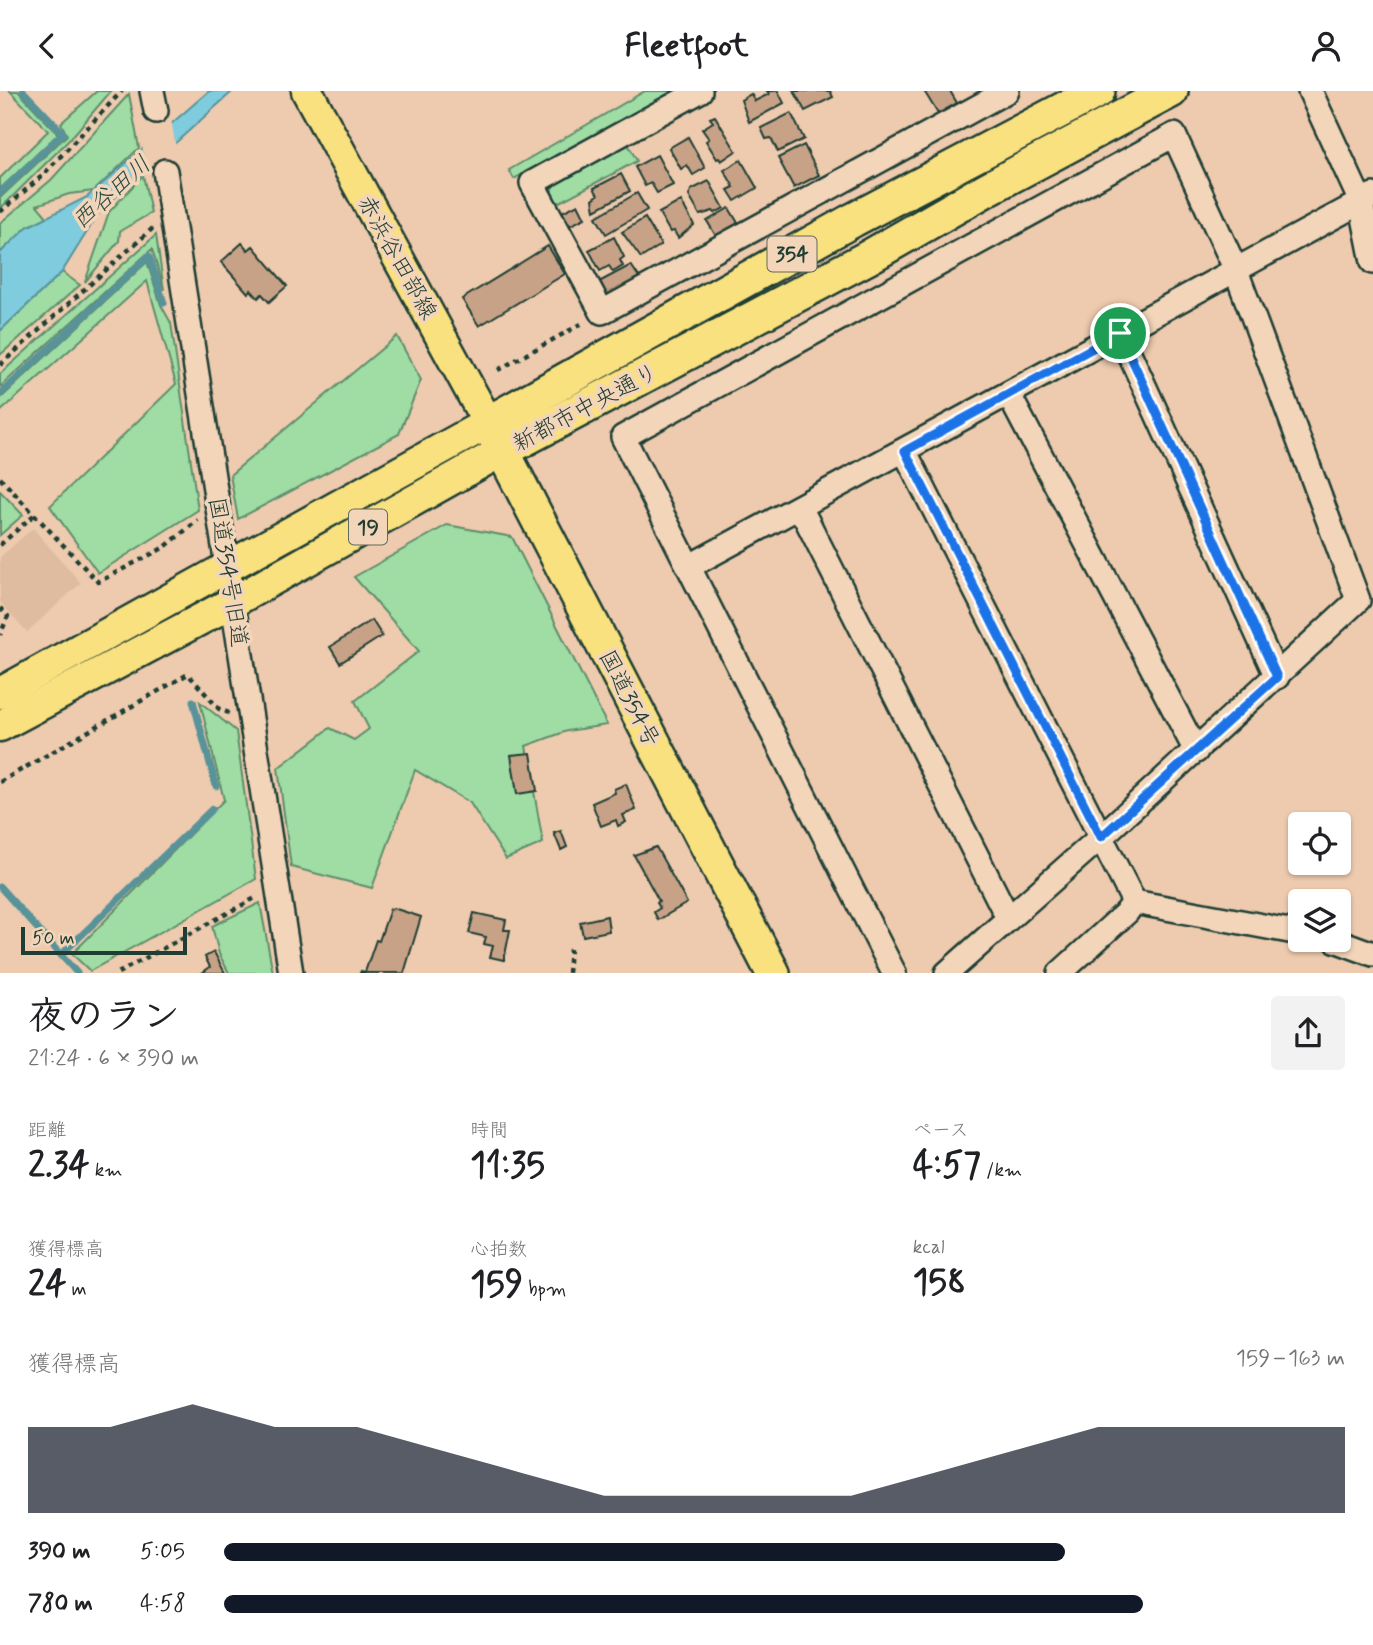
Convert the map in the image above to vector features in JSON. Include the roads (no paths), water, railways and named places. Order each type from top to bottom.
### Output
[{"type":"highway","name":"新都市中央通り","points":[[495,437],[853,221],[1098,91]]},
{"type":"highway","name":"新都市中央通り","points":[[495,437],[867,258],[987,189],[1171,91]]},
{"type":"highway","name":"国道354号","points":[[495,437],[773,973]]},
{"type":"main road","name":"赤浜谷田部線","points":[[307,91],[495,437]]},
{"type":"main road","name":"新都市中央通り","points":[[0,693],[228,565],[495,437]]},
{"type":"main road","name":"新都市中央通り","points":[[0,726],[233,603],[495,437]]},
{"type":"street","points":[[700,91],[532,183],[602,312],[1007,91]]},
{"type":"street","points":[[1310,91],[1367,198],[1373,261]]},
{"type":"street","points":[[894,973],[623,437],[1174,135],[1235,268],[1366,594],[1101,837],[947,973]]},
{"type":"street","name":"国道354号旧道","points":[[165,171],[291,973]]},
{"type":"street","points":[[690,566],[1009,395],[1235,268],[1367,198]]},
{"type":"street","points":[[1120,333],[1277,677]]},
{"type":"street","points":[[1009,395],[1196,751]]},
{"type":"street","points":[[905,451],[1134,902]]},
{"type":"street","points":[[800,507],[1008,918]]},
{"type":"street","points":[[1134,902],[1288,931]]},
{"type":"street","points":[[1060,973],[1127,912],[1134,902]]},
{"type":"street","points":[[1351,946],[1373,954]]},
{"type":"water","name":"西谷田川","points":[[209,91],[233,91],[100,211],[62,272],[0,331],[0,253],[27,227],[87,197]]},
{"type":"waterway","points":[[0,193],[63,133],[23,91]]},
{"type":"waterway","points":[[0,394],[149,256],[164,303]]},
{"type":"waterway","points":[[193,701],[216,786]]},
{"type":"waterway","points":[[61,955],[212,809]]},
{"type":"waterway","points":[[0,887],[77,973]]}]
